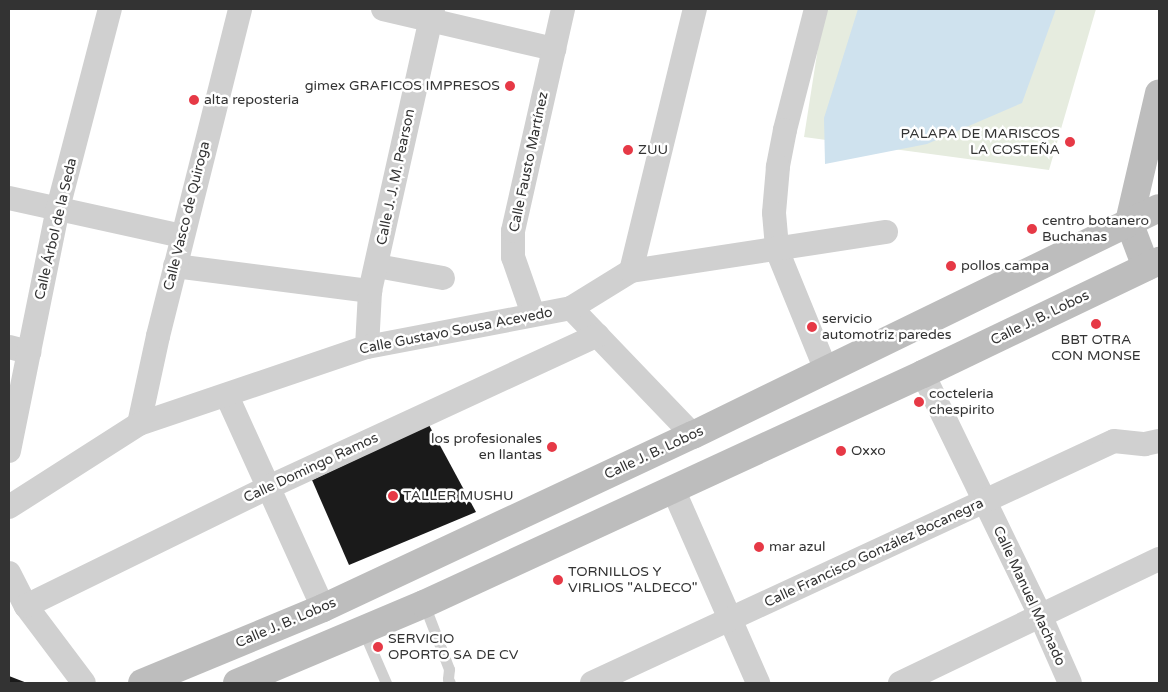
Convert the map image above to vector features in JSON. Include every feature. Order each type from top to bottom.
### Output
[{"type":"main road","points":[[1153,264],[1129,222],[1159,93]]},
{"type":"main road","name":"Calle J. B. Lobos","points":[[142,683],[323,608],[693,435],[1159,208]]},
{"type":"main road","name":"Calle J. B. Lobos","points":[[237,683],[424,604],[923,374],[1153,264]]},
{"type":"street","name":"Calle Árbol de la Seda","points":[[9,451],[19,349],[110,9]]},
{"type":"street","name":"Calle Vasco de Quiroga","points":[[139,424],[182,236],[240,9]]},
{"type":"street","points":[[383,9],[431,15],[554,49]]},
{"type":"street","name":"Calle Fausto Martínez","points":[[533,314],[513,257],[513,231],[564,9]]},
{"type":"street","points":[[631,271],[695,9]]},
{"type":"street","points":[[816,9],[785,130],[778,167],[774,213],[777,250],[826,370]]},
{"type":"street","name":"Calle J. J. M. Pearson","points":[[367,347],[370,291],[431,15]]},
{"type":"street","points":[[9,198],[182,236]]},
{"type":"street","name":"Calle Gustavo Sousa Acevedo","points":[[9,507],[139,424],[227,396],[367,347],[571,308],[631,271],[886,232]]},
{"type":"street","points":[[175,266],[370,291]]},
{"type":"street","points":[[376,266],[443,278]]},
{"type":"street","points":[[571,308],[693,435]]},
{"type":"street","name":"Calle Domingo Ramos","points":[[26,606],[269,487],[598,335]]},
{"type":"street","name":"Calle Manuel Machado","points":[[923,374],[1040,614],[1070,683]]},
{"type":"street","points":[[227,396],[323,608]]},
{"type":"street","name":"Calle Francisco González Bocanegra","points":[[592,683],[1114,441],[1145,444],[1159,441]]},
{"type":"street","points":[[673,489],[758,683]]},
{"type":"street","points":[[900,683],[1040,614],[1159,560]]},
{"type":"street","points":[[9,573],[26,606],[84,683]]},
{"type":"lane","points":[[424,604],[450,670],[447,682]]},
{"type":"lane","points":[[363,630],[386,683]]},
{"type":"shaded area","points":[[824,9],[1096,9],[1049,170],[804,137]]},
{"type":"water","points":[[858,9],[1056,9],[1022,103],[927,144],[825,164],[824,118]]},
{"type":"building","name":"TALLER MUSHU","points":[[429,425],[476,512],[349,565],[312,480]]},
{"type":"building","points":[[9,676],[27,683],[9,683]]},
{"type":"place","name":"gimex GRAFICOS IMPRESOS","points":[[510,86]]},
{"type":"place","name":"alta reposteria","points":[[194,100]]},
{"type":"place","name":"PALAPA DE MARISCOS LA COSTEÑA","points":[[1070,142]]},
{"type":"place","name":"ZUU","points":[[628,150]]},
{"type":"place","name":"centro botanero Buchanas","points":[[1032,229]]},
{"type":"place","name":"pollos campa","points":[[951,266]]},
{"type":"place","name":"BBT OTRA CON MONSE","points":[[1096,324]]},
{"type":"place","name":"servicio automotriz paredes","points":[[812,327]]},
{"type":"place","name":"cocteleria chespirito","points":[[919,402]]},
{"type":"place","name":"los profesionales en llantas","points":[[552,447]]},
{"type":"place","name":"Oxxo","points":[[841,451]]},
{"type":"place","name":"TALLER MUSHU","points":[[393,496]]},
{"type":"place","name":"mar azul","points":[[759,547]]},
{"type":"place","name":"TORNILLOS Y VIRLIOS \"ALDECO\"","points":[[558,580]]},
{"type":"place","name":"SERVICIO OPORTO SA DE CV","points":[[378,647]]}]
